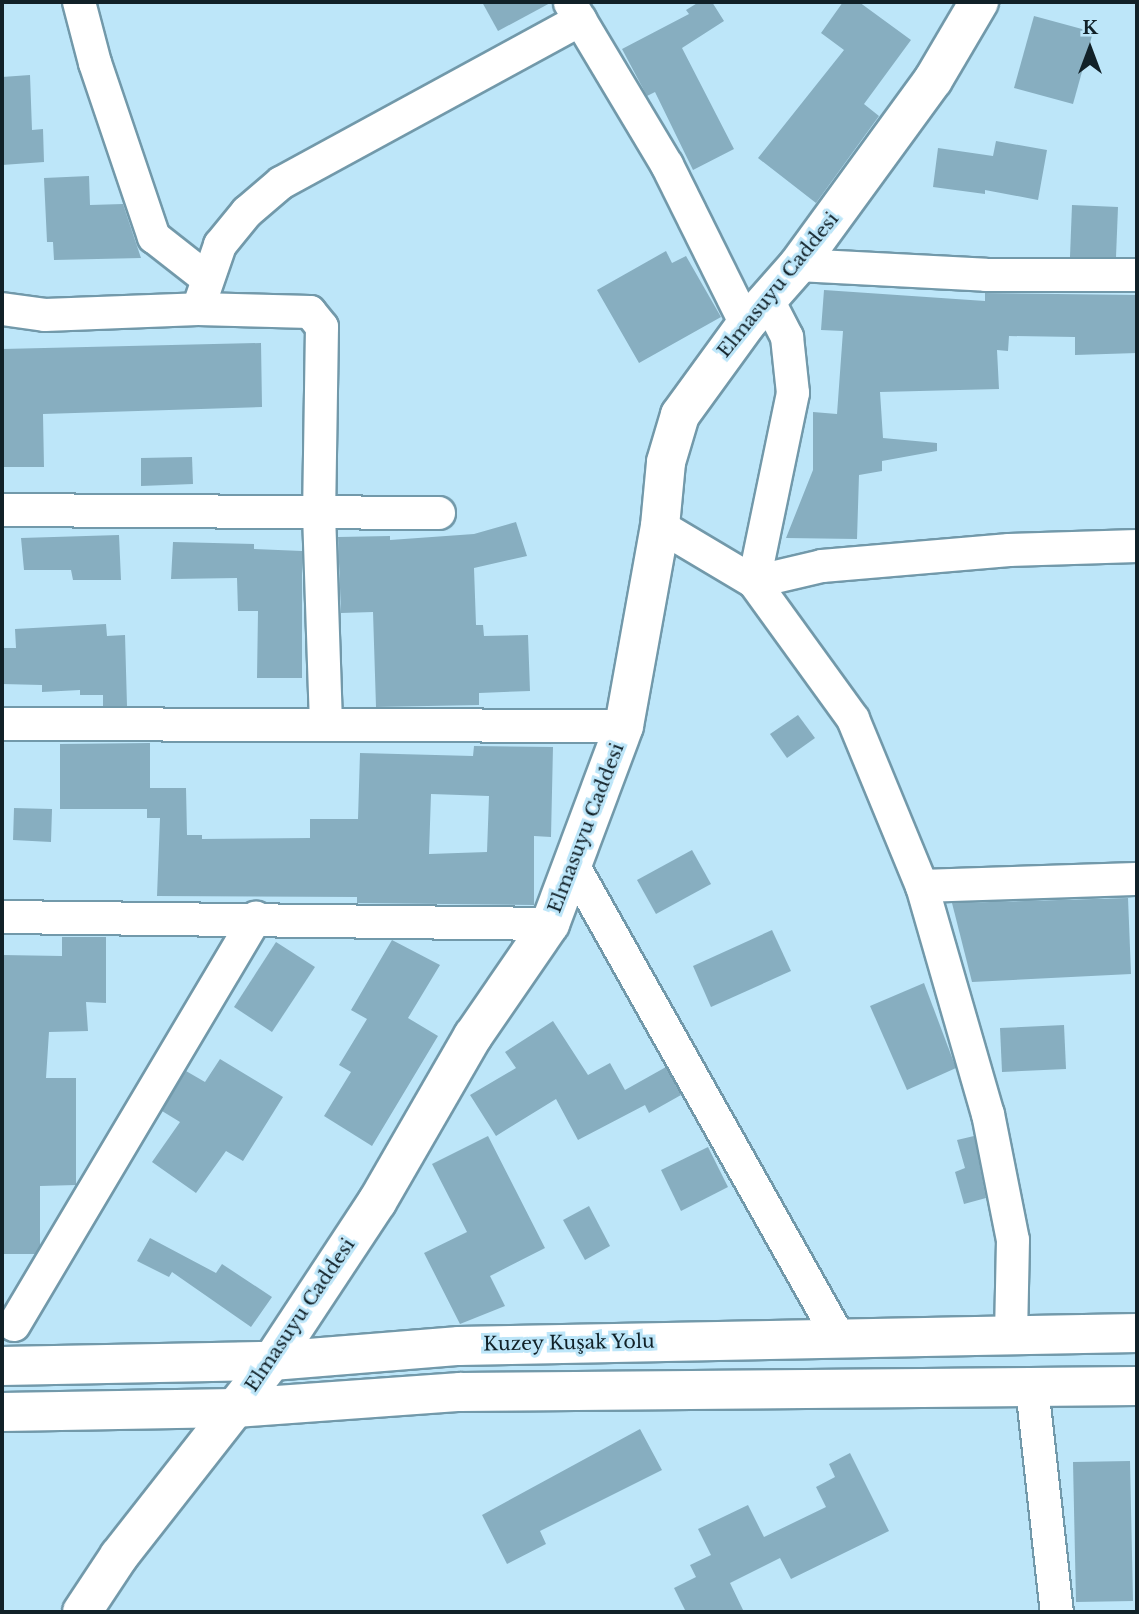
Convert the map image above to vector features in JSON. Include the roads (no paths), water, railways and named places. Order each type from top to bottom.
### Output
[{"type":"main road","name":"Elmasuyu Caddesi","points":[[82,1612],[119,1556],[272,1361],[377,1202],[473,1036],[550,924],[574,867],[624,726],[660,526],[666,462],[680,415],[757,312],[798,265],[933,80],[979,2]]},
{"type":"main road","name":"Kuzey Kuşak Yolu","points":[[14,1366],[272,1361],[459,1346],[838,1336],[1137,1333]]},
{"type":"main road","points":[[2,1412],[235,1408],[460,1392],[1137,1386]]},
{"type":"street","points":[[79,2],[95,63],[154,237],[205,277]]},
{"type":"street","points":[[198,309],[205,277],[220,245],[247,212],[281,183],[575,11],[757,312],[787,337],[793,393],[754,582]]},
{"type":"street","points":[[798,265],[986,275],[1137,275]]},
{"type":"street","points":[[2,309],[45,314],[198,309],[310,312],[322,327],[318,513],[326,722]]},
{"type":"street","points":[[2,510],[439,513]]},
{"type":"street","points":[[660,526],[754,582],[853,719],[922,886],[993,1139],[1013,1240],[1011,1335]]},
{"type":"street","points":[[754,582],[822,566],[1009,550],[1137,546]]},
{"type":"street","points":[[2,724],[326,722],[624,726]]},
{"type":"street","points":[[574,867],[838,1336]]},
{"type":"street","points":[[922,886],[1137,879]]},
{"type":"street","points":[[2,917],[256,918],[550,924]]},
{"type":"street","points":[[14,1366],[8,1312],[256,918]]},
{"type":"street","points":[[1032,1387],[1057,1612]]}]
